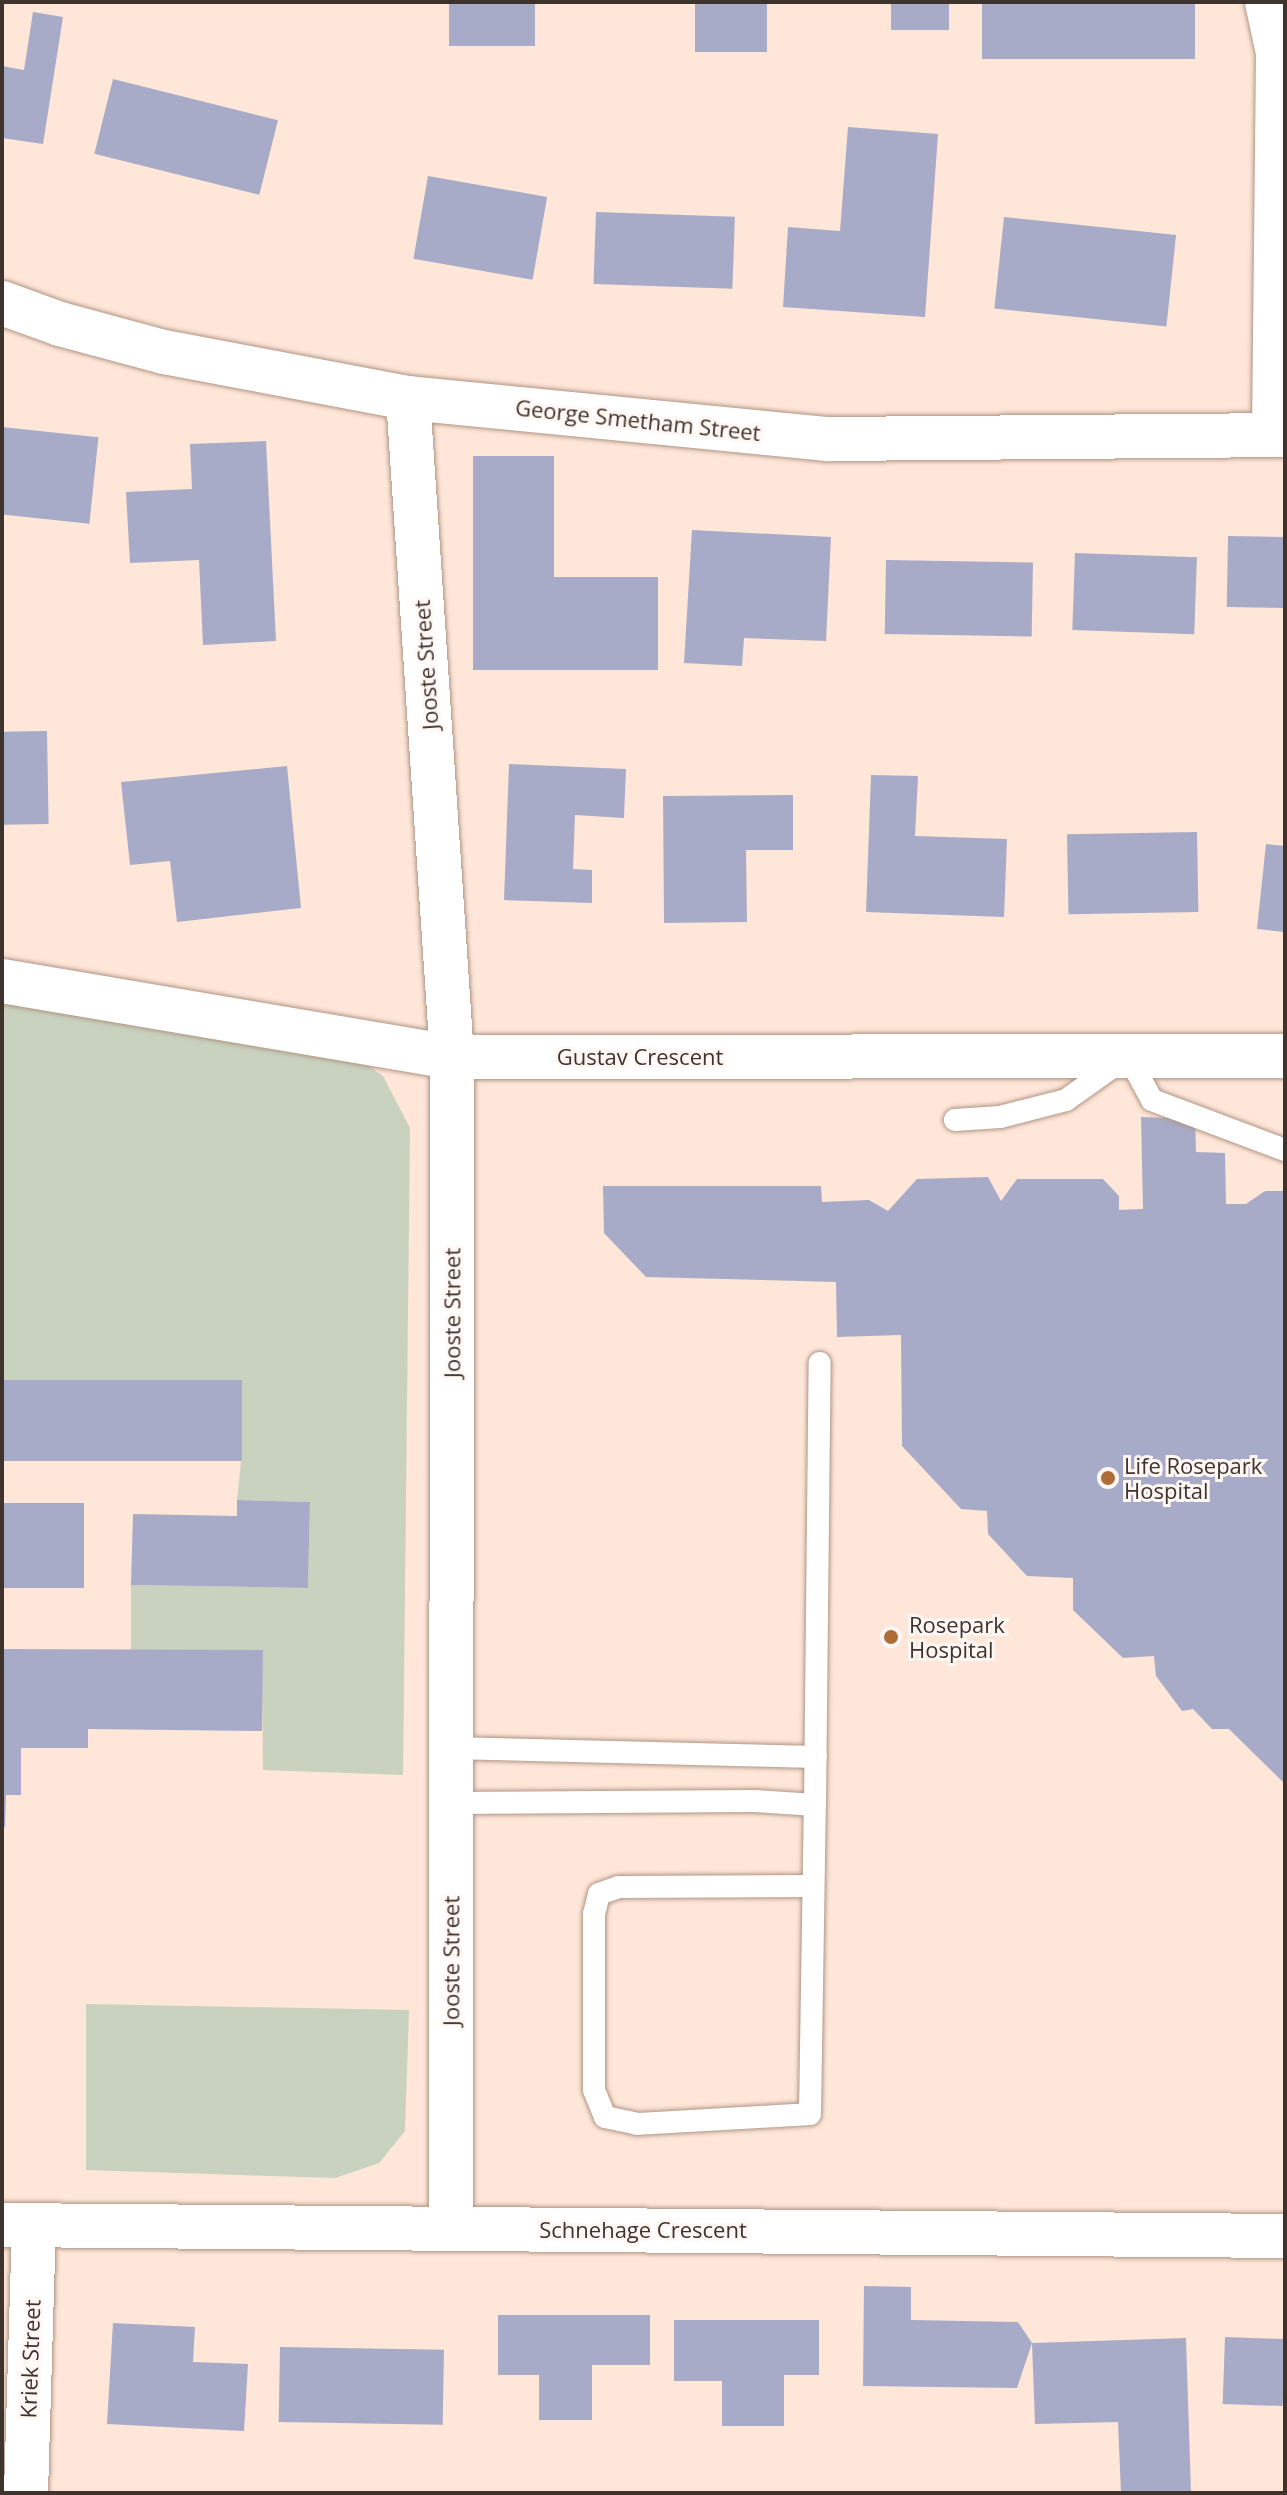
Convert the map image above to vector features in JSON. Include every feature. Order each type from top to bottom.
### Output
[{"type":"street","points":[[1267,2],[1278,53],[1279,435]]},
{"type":"street","name":"George Smetham Street","points":[[2,303],[60,324],[164,352],[408,398],[829,439],[1279,435]]},
{"type":"street","name":"Jooste Street","points":[[408,398],[452,1057],[451,2229]]},
{"type":"street","name":"Gustav Crescent","points":[[2,981],[452,1057],[1285,1056]]},
{"type":"street","name":"Schnehage Crescent","points":[[18,2225],[1285,2236]]},
{"type":"street","name":"Kriek Street","points":[[18,2225],[26,2493]]},
{"type":"lane","points":[[955,1120],[1000,1117],[1066,1100],[1128,1056],[1152,1100],[1285,1150]]},
{"type":"lane","points":[[813,1886],[619,1887],[599,1894],[594,1914],[594,2090],[605,2117],[637,2124],[810,2114],[820,1363]]},
{"type":"lane","points":[[451,1748],[816,1757]]},
{"type":"lane","points":[[451,1803],[755,1801],[815,1805]]},
{"type":"green space","points":[[2,993],[346,1050],[383,1076],[410,1128],[403,1775],[263,1770],[262,1651],[131,1650],[131,1585],[308,1588],[310,1502],[237,1500],[241,1462],[241,1381],[2,1380]]},
{"type":"green space","points":[[86,2004],[409,2010],[405,2131],[379,2163],[335,2178],[86,2170]]},
{"type":"building","points":[[449,2],[535,2],[535,46],[449,46]]},
{"type":"building","points":[[695,2],[767,2],[767,52],[695,52]]},
{"type":"building","points":[[891,2],[949,2],[949,30],[891,30]]},
{"type":"building","points":[[982,2],[1195,2],[1195,59],[982,59]]},
{"type":"building","points":[[33,12],[63,17],[43,144],[2,138],[2,66],[24,70]]},
{"type":"building","points":[[113,79],[278,120],[259,195],[94,154]]},
{"type":"building","points":[[848,127],[938,134],[925,317],[783,307],[788,227],[840,231]]},
{"type":"building","points":[[428,176],[547,197],[533,280],[413,259]]},
{"type":"building","points":[[596,212],[735,217],[732,289],[593,284]]},
{"type":"building","points":[[1004,217],[1176,235],[1166,327],[994,308]]},
{"type":"building","points":[[2,427],[98,437],[89,524],[2,514]]},
{"type":"building","points":[[266,441],[276,641],[203,645],[199,560],[130,563],[126,492],[192,489],[190,444]]},
{"type":"building","points":[[473,456],[554,456],[554,577],[658,577],[658,670],[473,670]]},
{"type":"building","points":[[692,530],[831,537],[826,641],[744,638],[742,666],[684,663]]},
{"type":"building","points":[[1228,536],[1285,537],[1284,608],[1227,607]]},
{"type":"building","points":[[1075,553],[1197,557],[1194,634],[1072,630]]},
{"type":"building","points":[[886,560],[1033,563],[1032,637],[885,634]]},
{"type":"building","points":[[47,731],[49,824],[4,825],[2,732]]},
{"type":"building","points":[[509,764],[626,769],[624,818],[575,815],[573,869],[592,870],[592,903],[504,900]]},
{"type":"building","points":[[287,766],[301,908],[177,922],[170,861],[130,865],[121,782]]},
{"type":"building","points":[[871,775],[918,776],[915,836],[1007,839],[1004,917],[866,912]]},
{"type":"building","points":[[793,795],[793,850],[746,850],[747,922],[664,923],[663,796]]},
{"type":"building","points":[[1197,832],[1198,912],[1068,914],[1067,834]]},
{"type":"building","points":[[1266,844],[1285,846],[1285,932],[1257,929]]},
{"type":"building","name":"Life Rosepark Hospital","points":[[1141,1117],[1195,1119],[1196,1152],[1225,1153],[1226,1204],[1246,1204],[1265,1191],[1285,1191],[1285,1784],[1229,1729],[1212,1729],[1193,1709],[1182,1711],[1156,1676],[1154,1656],[1123,1658],[1073,1610],[1073,1578],[1027,1576],[988,1534],[987,1511],[961,1509],[902,1446],[901,1335],[837,1337],[836,1282],[646,1277],[604,1233],[603,1186],[821,1186],[822,1202],[869,1200],[888,1211],[917,1179],[988,1177],[1001,1201],[1017,1179],[1103,1179],[1119,1196],[1119,1210],[1143,1209]]},
{"type":"building","points":[[2,1380],[242,1380],[242,1461],[2,1461]]},
{"type":"building","points":[[237,1500],[310,1502],[308,1588],[131,1585],[133,1514],[237,1516]]},
{"type":"building","points":[[2,1503],[84,1503],[84,1588],[2,1588]]},
{"type":"building","points":[[2,1649],[263,1650],[262,1731],[88,1729],[88,1748],[21,1748],[21,1795],[6,1795],[5,1827],[2,1827]]},
{"type":"building","points":[[864,2286],[911,2287],[911,2320],[1018,2322],[1032,2343],[1017,2388],[863,2386]]},
{"type":"building","points":[[498,2315],[650,2315],[650,2365],[592,2365],[592,2420],[539,2420],[539,2375],[498,2375]]},
{"type":"building","points":[[674,2320],[819,2320],[819,2375],[784,2375],[784,2426],[722,2426],[722,2381],[674,2381]]},
{"type":"building","points":[[113,2323],[195,2327],[193,2362],[248,2364],[244,2431],[107,2424]]},
{"type":"building","points":[[1225,2337],[1285,2339],[1283,2406],[1223,2404]]},
{"type":"building","points":[[1186,2338],[1191,2493],[1121,2493],[1118,2422],[1035,2424],[1032,2343]]},
{"type":"building","points":[[280,2347],[444,2350],[443,2425],[279,2422]]},
{"type":"place","name":"Life Rosepark Hospital","points":[[1108,1478]]},
{"type":"place","name":"Rosepark Hospital","points":[[891,1637]]}]
